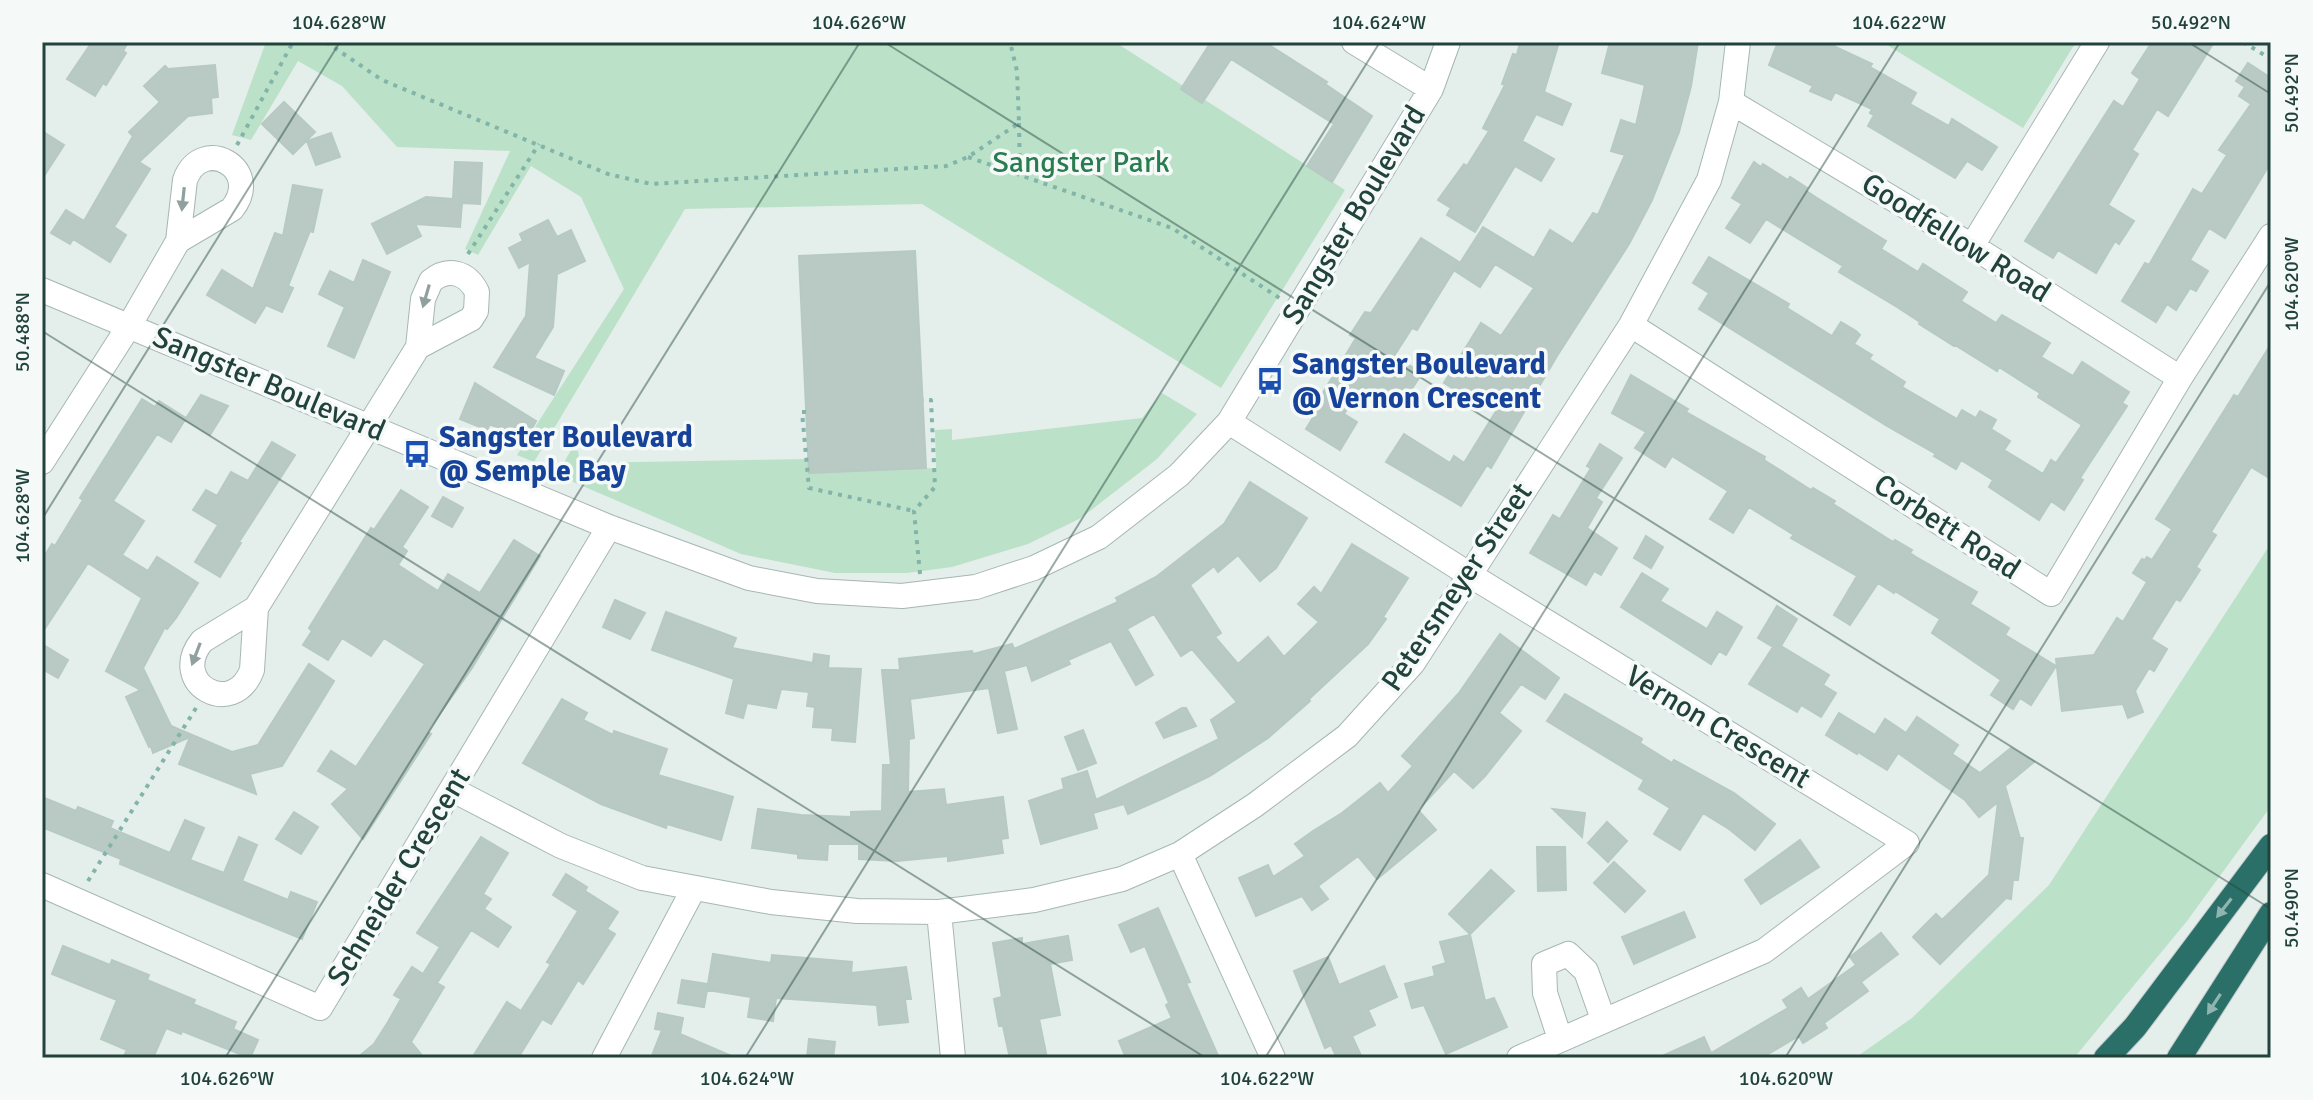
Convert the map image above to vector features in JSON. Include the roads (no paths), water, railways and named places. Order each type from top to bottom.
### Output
[{"type":"highway","points":[[2106,1058],[2135,1027],[2271,846]]},
{"type":"highway","points":[[2179,1058],[2271,914]]},
{"type":"street","points":[[1354,42],[1431,89]]},
{"type":"street","name":"Sangster Boulevard","points":[[42,290],[609,527],[749,578],[817,591],[902,596],[976,587],[1034,568],[1099,537],[1179,475],[1229,422],[1431,89],[1448,42]]},
{"type":"street","name":"Petersmeyer Street","points":[[453,790],[561,846],[642,878],[771,902],[857,911],[939,912],[1034,900],[1122,879],[1180,854],[1255,805],[1347,736],[1413,663],[1631,325],[1709,180],[1731,102],[1738,42]]},
{"type":"street","points":[[1972,246],[2097,42]]},
{"type":"street","name":"Goodfellow Road","points":[[1731,102],[1972,246],[2180,378]]},
{"type":"street","points":[[42,462],[129,326],[178,241],[188,172],[201,160],[219,158],[228,162],[235,168],[242,184],[238,201],[232,209],[178,241]]},
{"type":"street","points":[[2180,378],[2271,236]]},
{"type":"street","points":[[256,608],[249,679],[235,692],[216,694],[207,690],[194,676],[192,667],[196,648],[202,641],[256,608],[418,347],[425,289],[438,275],[457,273],[473,283],[477,292],[476,311],[463,324],[418,347]]},
{"type":"street","name":"Corbett Road","points":[[1631,325],[2051,594],[2180,378]]},
{"type":"street","name":"Vernon Crescent","points":[[1229,422],[1470,575],[1907,843],[1764,951],[1519,1058]]},
{"type":"street","name":"Schneider Crescent","points":[[42,885],[320,1008],[609,527]]},
{"type":"street","points":[[1180,854],[1273,1058]]},
{"type":"street","points":[[604,1058],[694,888]]},
{"type":"street","points":[[939,912],[953,1058]]},
{"type":"street","points":[[1560,1039],[1545,993],[1544,964],[1568,954],[1586,971],[1603,1019]]},
{"type":"place","name":"Sangster Boulevard @ Vernon Crescent","points":[[1270,381]]},
{"type":"place","name":"Sangster Boulevard @ Semple Bay","points":[[417,454]]},
{"type":"park label","name":"Sangster Park","points":[[1081,162]]}]
